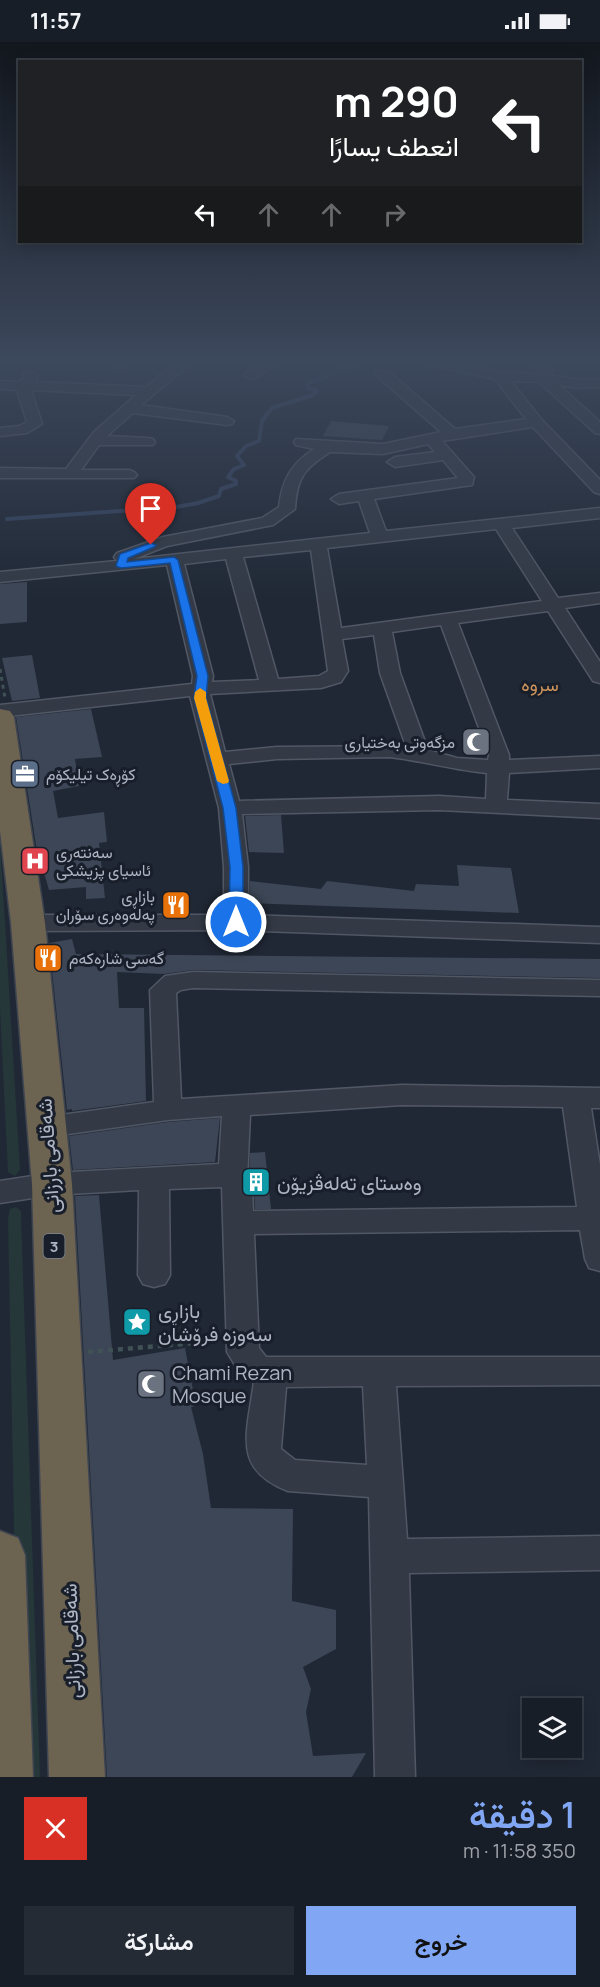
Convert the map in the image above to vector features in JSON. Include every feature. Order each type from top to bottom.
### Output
[{"type":"highway","name":"شەقامی بارزانی","points":[[0,717],[28,923],[52,1184],[77,1777]]},
{"type":"highway","points":[[0,1555],[5,1777]]},
{"type":"street","points":[[301,442],[327,447],[383,449],[427,439]]},
{"type":"street","points":[[339,499],[466,482],[466,477],[432,439]]},
{"type":"street","points":[[552,439],[600,489]]},
{"type":"street","points":[[70,474],[95,440],[148,442]]},
{"type":"street","points":[[121,566],[123,556],[151,545],[267,522],[279,517],[287,509],[288,485],[301,464],[327,447]]},
{"type":"street","points":[[395,462],[446,455]]},
{"type":"street","points":[[0,473],[129,475]]},
{"type":"street","points":[[365,496],[380,538]]},
{"type":"street","points":[[0,576],[121,566],[600,513]]},
{"type":"street","points":[[502,525],[600,677]]},
{"type":"street","points":[[0,711],[201,689],[321,682],[334,678],[338,671],[318,543]]},
{"type":"street","points":[[233,553],[246,592],[270,685]]},
{"type":"street","points":[[174,560],[203,676],[200,698],[230,808],[236,867],[236,922]]},
{"type":"street","points":[[332,635],[382,630],[600,598]]},
{"type":"street","points":[[448,620],[499,755],[496,806]]},
{"type":"street","points":[[382,630],[390,673],[419,754]]},
{"type":"street","points":[[218,759],[277,753],[390,751],[419,754],[456,764],[498,766],[600,762]]},
{"type":"street","points":[[230,808],[439,803],[600,811]]},
{"type":"street","points":[[28,923],[236,922],[600,935]]},
{"type":"street","points":[[168,1110],[162,1008],[163,990],[174,982],[193,980],[600,988]]},
{"type":"street","points":[[47,1127],[168,1110],[402,1095],[587,1097],[600,1259]]},
{"type":"street","points":[[237,1107],[232,1179],[237,1188],[243,1352],[255,1368],[271,1373],[379,1374],[600,1371]]},
{"type":"street","points":[[0,1192],[52,1184],[154,1178],[221,1175],[232,1179]]},
{"type":"street","points":[[154,1178],[154,1275]]},
{"type":"street","points":[[238,1223],[596,1218]]},
{"type":"street","points":[[271,1373],[263,1452],[270,1462],[288,1475],[385,1482]]},
{"type":"street","points":[[379,1374],[390,1556],[395,1777]]},
{"type":"street","points":[[390,1556],[600,1553]]},
{"type":"path","points":[[60,1354],[243,1339]]},
{"type":"shaded area","points":[[0,841],[20,1170],[15,1176],[8,1172],[0,1008]]},
{"type":"shaded area","points":[[16,1207],[21,1211],[40,1777],[19,1777],[8,1219],[10,1209]]},
{"type":"building","points":[[27,582],[27,622],[0,624],[0,584]]},
{"type":"building","points":[[32,655],[40,698],[12,701],[2,658]]},
{"type":"building","points":[[91,709],[102,757],[75,759],[79,786],[53,791],[58,818],[104,812],[107,842],[99,843],[105,898],[86,899],[86,887],[49,890],[36,845],[16,717]]},
{"type":"building","points":[[281,815],[284,853],[249,852],[245,816]]},
{"type":"building","points":[[457,865],[511,868],[519,913],[250,903],[250,881],[321,889],[327,881],[414,891],[416,884],[459,886]]},
{"type":"building","points":[[72,939],[76,954],[600,959],[600,978],[193,970],[164,974],[117,972],[119,1008],[144,1008],[146,1101],[72,1111],[72,1109],[67,1110],[49,943]]},
{"type":"building","points":[[220,1118],[215,1162],[73,1170],[69,1136],[168,1122]]},
{"type":"building","name":"وەستای تەلەڤزیۆن","points":[[265,1152],[271,1209],[255,1209],[254,1188],[249,1178],[250,1153]]},
{"type":"building","points":[[99,1195],[113,1360],[185,1348],[196,1406],[191,1407],[203,1454],[211,1508],[293,1509],[292,1601],[336,1610],[336,1649],[303,1667],[311,1689],[306,1712],[313,1756],[366,1753],[352,1777],[107,1777],[75,1196]]},
{"type":"waterway","points":[[7,519],[176,507],[198,503],[219,496],[221,489],[236,484],[236,481],[228,477],[234,469],[244,465],[237,456],[246,446],[259,439]]},
{"type":"slow traffic","points":[[200,692],[223,781]]},
{"type":"place","name":"مزگەوتی بەختیاری","points":[[476,742]]},
{"type":"place","name":"کۆڕەک تیلیکۆم","points":[[25,774]]},
{"type":"place","name":"سەنتەری ئاسیای پزیشکی","points":[[35,861]]},
{"type":"place","name":"بازاڕی پەلەوەری سۆران","points":[[176,905]]},
{"type":"place","name":"گەسی شارەکەم","points":[[48,958]]},
{"type":"place","name":"وەستای تەلەڤزیۆن","points":[[256,1182]]},
{"type":"place","name":"بازاڕی سەوزە فرۆشان","points":[[137,1322]]},
{"type":"place","name":"Chami Rezan Mosque","points":[[151,1384]]},
{"type":"district","name":"سروە","points":[[540,684]]},
{"type":"route","points":[[151,545],[123,556],[121,566],[174,560],[203,676],[200,698],[230,808],[236,867],[236,922]]}]
